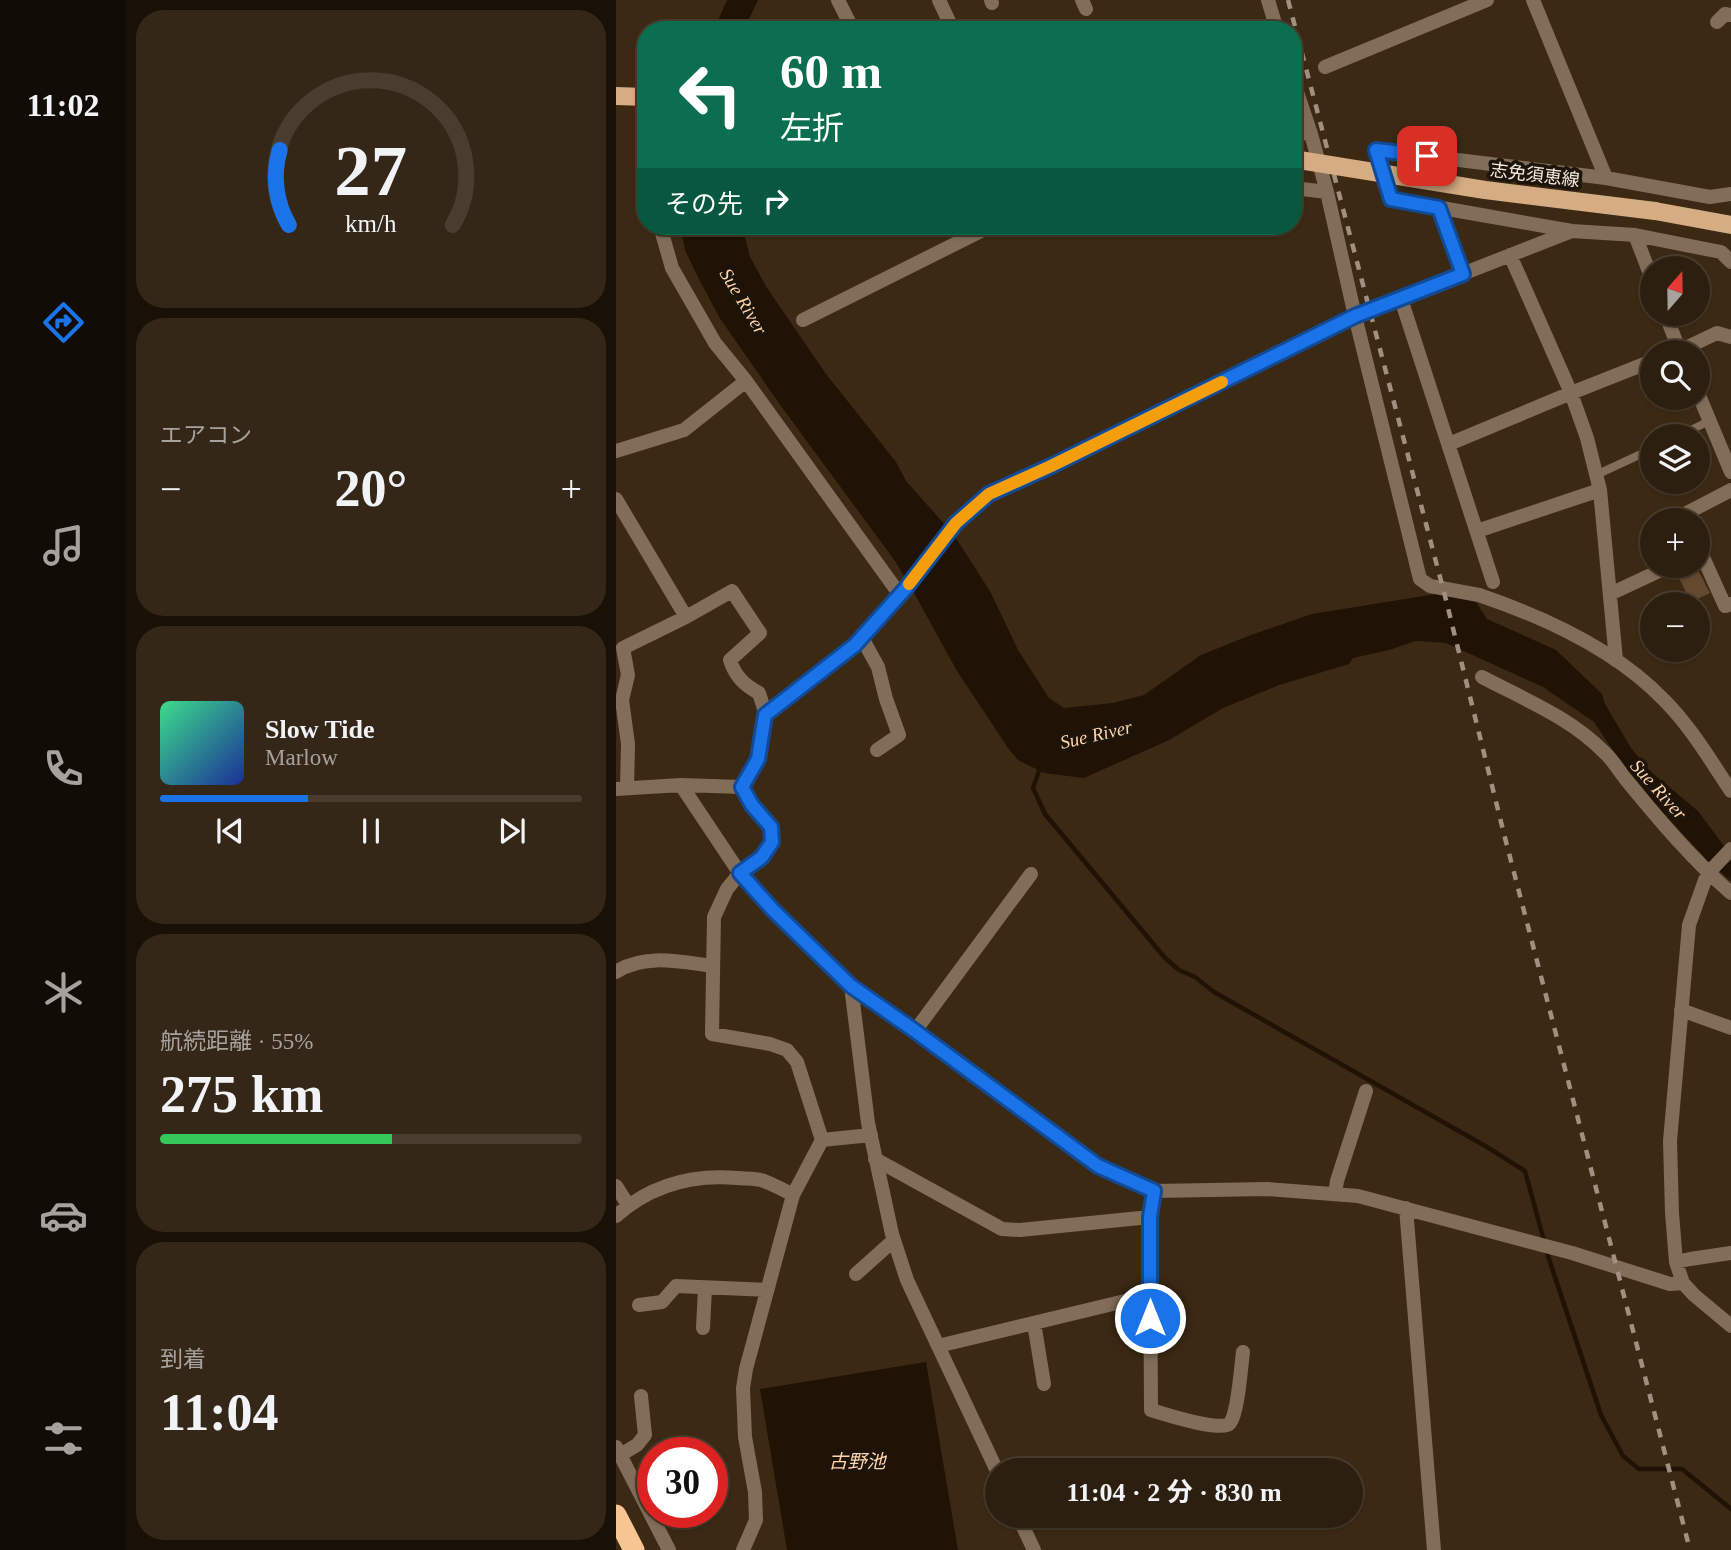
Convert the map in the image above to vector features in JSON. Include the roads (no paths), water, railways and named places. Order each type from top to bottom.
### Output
[{"type":"highway","points":[[616,1515],[633,1548]]},
{"type":"main road","points":[[616,96],[637,97]]},
{"type":"main road","name":"志免須恵線","points":[[1302,160],[1731,225]]},
{"type":"street","points":[[838,0],[848,21]]},
{"type":"street","points":[[939,0],[949,21]]},
{"type":"street","points":[[1268,0],[1274,21]]},
{"type":"street","points":[[1325,68],[1487,0]]},
{"type":"street","points":[[1533,0],[1606,178]]},
{"type":"street","points":[[1717,22],[1725,14],[1731,15]]},
{"type":"street","points":[[1302,108],[1327,192],[1420,579],[1430,586],[1479,595],[1513,606],[1560,628],[1616,660],[1665,701],[1693,734],[1731,791]]},
{"type":"street","points":[[1302,133],[1311,134]]},
{"type":"street","points":[[1731,194],[1710,197],[1606,178],[1376,150],[1391,199],[1572,231],[1635,235],[1721,252],[1731,261]]},
{"type":"street","points":[[1302,189],[1327,192]]},
{"type":"street","points":[[765,715],[855,645],[903,591],[956,523],[989,494],[1355,316],[1572,231]]},
{"type":"street","points":[[663,235],[672,268],[715,343],[903,591]]},
{"type":"street","points":[[803,320],[973,235]]},
{"type":"street","points":[[1635,235],[1643,256]]},
{"type":"street","points":[[1510,255],[1571,393],[1587,438],[1598,482],[1616,660]]},
{"type":"street","points":[[1401,299],[1493,582]]},
{"type":"street","points":[[1702,340],[1717,333],[1731,337]]},
{"type":"street","points":[[1449,444],[1640,366]]},
{"type":"street","points":[[617,448],[684,430],[746,381]]},
{"type":"street","points":[[1705,410],[1731,472]]},
{"type":"street","points":[[1477,531],[1598,482]]},
{"type":"street","points":[[1696,508],[1731,490]]},
{"type":"street","points":[[616,499],[686,617]]},
{"type":"street","points":[[1710,575],[1725,606],[1731,604]]},
{"type":"street","points":[[1609,594],[1644,578]]},
{"type":"street","points":[[732,591],[761,633],[730,660],[736,674],[746,686],[759,693],[765,715],[758,759],[742,787],[681,785],[621,789],[628,744],[619,700],[628,675],[623,648],[732,591]]},
{"type":"street","points":[[862,638],[878,667],[899,735],[877,750]]},
{"type":"street","points":[[1482,677],[1554,714],[1589,738],[1608,755],[1626,780],[1731,893]]},
{"type":"street","points":[[681,785],[740,873],[773,910],[851,986],[1098,1166],[1154,1191],[1267,1189],[1358,1196],[1572,1253],[1670,1284],[1683,1283]]},
{"type":"street","points":[[742,787],[752,805],[771,827],[772,842],[762,857],[740,873],[727,889],[713,917],[712,1034],[770,1044],[787,1050],[797,1062],[822,1140],[793,1195],[746,1369],[743,1388],[745,1437],[755,1492],[756,1520],[743,1550]]},
{"type":"street","points":[[1731,849],[1711,871],[1689,925],[1670,1141],[1676,1262],[1683,1283],[1694,1296],[1731,1326]]},
{"type":"street","points":[[915,1031],[1031,874]]},
{"type":"street","points":[[618,966],[657,960],[713,966]]},
{"type":"street","points":[[851,986],[871,1135],[894,1240],[907,1280],[991,1458]]},
{"type":"street","points":[[1681,1010],[1731,1028]]},
{"type":"street","points":[[1335,1193],[1366,1091]]},
{"type":"street","points":[[822,1140],[871,1135]]},
{"type":"street","points":[[875,1158],[1002,1229],[1020,1230],[1150,1217]]},
{"type":"street","points":[[616,1216],[628,1205],[655,1190],[687,1179],[721,1177],[761,1180],[793,1195]]},
{"type":"street","points":[[616,1186],[628,1205]]},
{"type":"street","points":[[1154,1191],[1150,1217],[1150,1410],[1211,1426],[1224,1427],[1230,1424],[1243,1352]]},
{"type":"street","points":[[1406,1208],[1434,1550]]},
{"type":"street","points":[[856,1274],[894,1240]]},
{"type":"street","points":[[1676,1262],[1731,1253]]},
{"type":"street","points":[[639,1306],[662,1302],[676,1286],[768,1290]]},
{"type":"street","points":[[703,1328],[705,1288]]},
{"type":"street","points":[[938,1346],[1150,1295]]},
{"type":"street","points":[[1034,1323],[1044,1384]]},
{"type":"street","points":[[642,1396],[645,1435],[637,1445],[618,1451],[669,1550]]},
{"type":"street","points":[[1024,1528],[1034,1550]]},
{"type":"lane","points":[[1439,208],[1463,274]]},
{"type":"lane","points":[[1703,424],[1709,421]]},
{"type":"lane","points":[[1598,482],[1640,456]]},
{"type":"water","points":[[727,0],[758,0],[748,21],[718,21]]},
{"type":"water","name":"Sue River","points":[[682,235],[744,235],[750,257],[767,288],[826,374],[896,462],[906,481],[954,535],[991,593],[1018,650],[1049,698],[1064,708],[1113,703],[1144,695],[1201,655],[1312,614],[1436,594],[1476,602],[1487,619],[1556,650],[1602,694],[1631,748],[1651,772],[1698,811],[1724,846],[1731,847],[1731,881],[1708,861],[1657,806],[1594,722],[1543,687],[1446,643],[1416,641],[1353,658],[1349,664],[1279,685],[1223,708],[1169,740],[1084,778],[1044,773],[1018,760],[957,671],[895,561],[719,317],[685,250]]},
{"type":"water","name":"古野池","points":[[926,1362],[958,1550],[787,1550],[760,1389]]},
{"type":"waterway","points":[[1041,765],[1033,788],[1045,814],[1165,958],[1179,970],[1525,1171],[1549,1259],[1601,1415],[1623,1456],[1639,1469],[1682,1469],[1731,1509]]},
{"type":"railway","points":[[1288,0],[1294,21]]},
{"type":"railway","points":[[1302,53],[1445,596],[1690,1550]]}]
